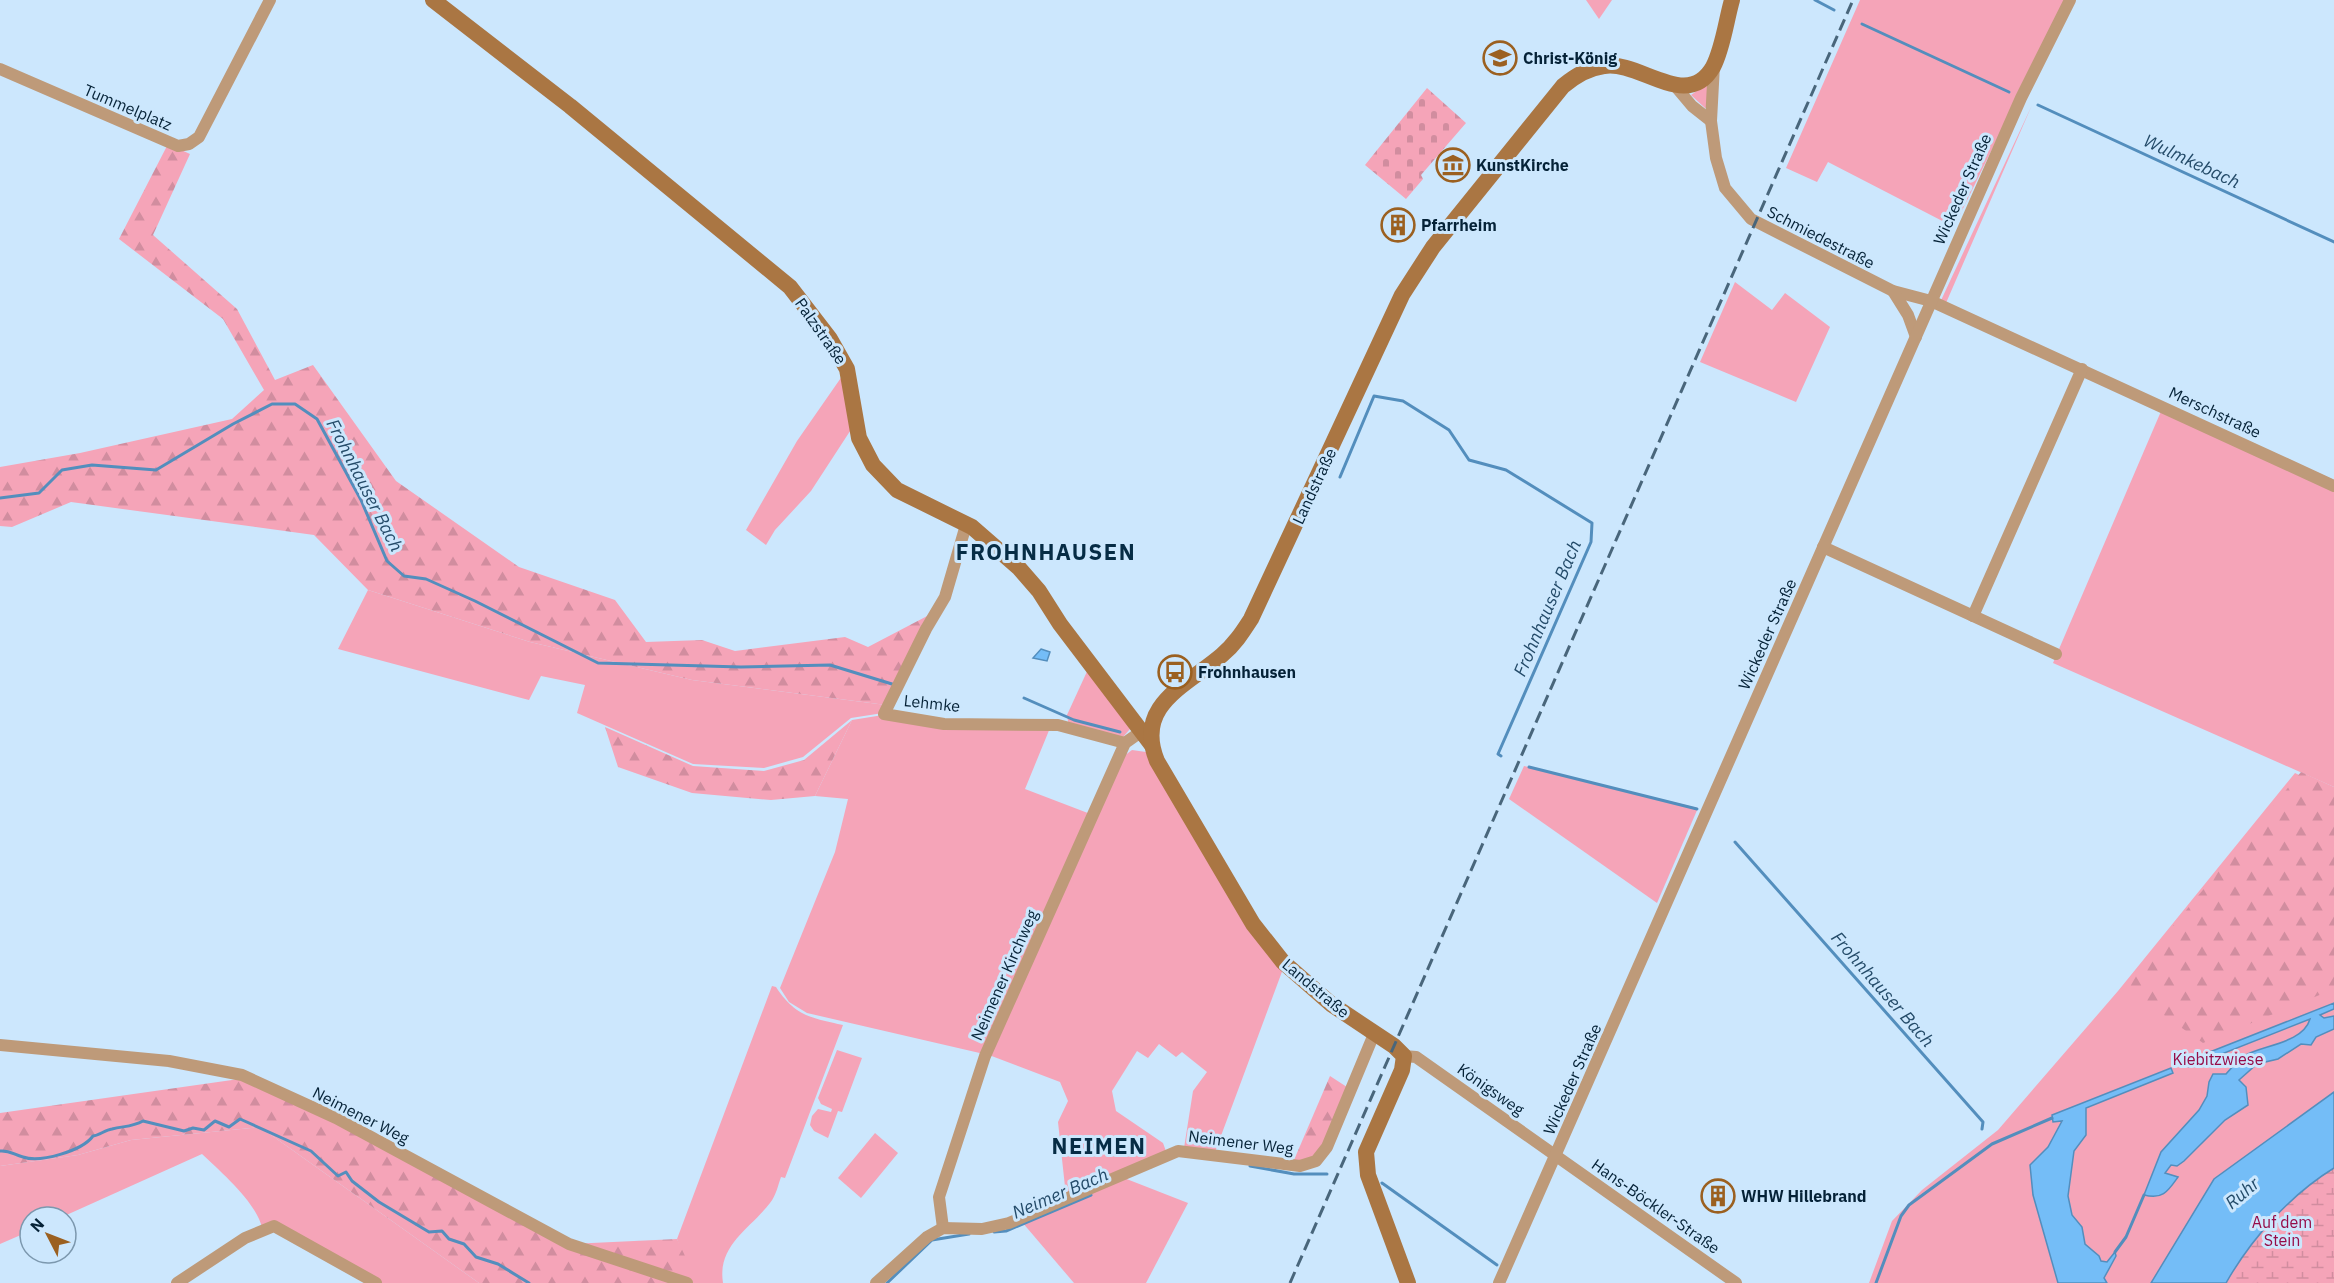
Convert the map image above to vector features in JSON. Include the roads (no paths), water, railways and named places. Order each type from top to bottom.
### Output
[{"type":"main road","name":"Palzstraße","points":[[433,0],[570,106],[790,287],[830,339],[847,369],[859,438],[873,465],[897,490],[966,525],[997,547],[1039,591],[1060,624],[1125,707],[1146,738]]},
{"type":"main road","points":[[1676,87],[1700,81],[1714,65],[1732,0]]},
{"type":"main road","name":"Landstraße","points":[[1157,710],[1176,691],[1221,656],[1241,634],[1268,587],[1392,316],[1420,264],[1563,86],[1577,75],[1605,65],[1635,69],[1676,87]]},
{"type":"main road","points":[[1125,707],[1157,710],[1146,738]]},
{"type":"main road","name":"Landstraße","points":[[1146,738],[1169,782],[1265,939],[1283,962],[1312,990],[1399,1051]]},
{"type":"main road","points":[[1399,1051],[1402,1070],[1366,1158],[1368,1175],[1408,1283]]},
{"type":"street","name":"Tummelplatz","points":[[0,69],[178,146],[189,144],[199,137],[270,0]]},
{"type":"street","name":"Wickeder Straße","points":[[1499,1283],[1713,812],[1823,547],[1930,302],[2021,98],[2070,0]]},
{"type":"street","name":"Schmiedestraße","points":[[1714,65],[1711,121],[1716,158],[1725,188],[1751,219],[1893,291],[1930,302]]},
{"type":"street","points":[[1676,87],[1692,106],[1711,121]]},
{"type":"street","points":[[1893,291],[1908,315],[1916,337]]},
{"type":"street","name":"Merschstraße","points":[[1930,302],[2082,369],[2334,486]]},
{"type":"street","points":[[1973,616],[2082,369]]},
{"type":"street","name":"Lehmke","points":[[966,525],[945,597],[926,629],[884,714],[944,724],[1058,725],[1125,743]]},
{"type":"street","points":[[1823,547],[2056,654]]},
{"type":"street","points":[[1125,743],[1146,738]]},
{"type":"street","name":"Neimener Kirchweg","points":[[943,1228],[939,1197],[985,1056],[1125,743]]},
{"type":"street","name":"Neimener Weg","points":[[943,1228],[982,1229],[1009,1223],[1178,1151],[1309,1164],[1316,1161],[1327,1147],[1374,1034]]},
{"type":"street","name":"Neimener Weg","points":[[0,1045],[169,1061],[242,1075],[336,1118],[569,1244],[687,1283]]},
{"type":"street","name":"Königsweg","points":[[1399,1051],[1416,1057],[1556,1156]]},
{"type":"street","name":"Hans-Böckler-Straße","points":[[1556,1156],[1736,1283]]},
{"type":"street","points":[[177,1283],[245,1238],[274,1226],[376,1283]]},
{"type":"street","points":[[876,1283],[927,1237],[943,1228]]},
{"type":"water","points":[[1041,649],[1050,652],[1047,661],[1033,658]]},
{"type":"water","points":[[2334,1003],[2334,1009],[2320,1015],[2324,1018],[2334,1016],[2334,1029],[2316,1037],[2311,1045],[2301,1044],[2278,1059],[2257,1064],[2239,1080],[2246,1087],[2248,1105],[2225,1120],[2184,1161],[2177,1166],[2171,1165],[2165,1173],[2178,1177],[2168,1190],[2156,1196],[2144,1195],[2161,1152],[2199,1110],[2207,1096],[2213,1074],[2226,1074],[2246,1055],[2300,1033],[2310,1019],[2189,1067],[2187,1061]]},
{"type":"water","points":[[2171,1068],[2173,1073],[2086,1108],[2086,1135],[2074,1151],[2068,1196],[2072,1215],[2082,1227],[2085,1244],[2099,1256],[2101,1261],[2107,1262],[2115,1252],[2116,1256],[2104,1278],[2107,1283],[2058,1283],[2033,1195],[2030,1165],[2048,1147],[2062,1121],[2053,1122],[2052,1115]]},
{"type":"water","name":"Ruhr","points":[[2334,1092],[2334,1168],[2302,1191],[2273,1219],[2247,1250],[2226,1283],[2151,1283],[2214,1179]]},
{"type":"waterway","name":"Wulmkebach","points":[[1815,0],[1834,10]]},
{"type":"waterway","name":"Wulmkebach","points":[[1862,24],[2009,92]]},
{"type":"waterway","name":"Wulmkebach","points":[[2038,105],[2334,242]]},
{"type":"waterway","name":"Frohnhauser Bach","points":[[1340,477],[1374,396],[1403,401],[1449,430],[1469,460],[1506,470],[1592,523],[1591,542],[1498,754],[1501,756]]},
{"type":"waterway","name":"Frohnhauser Bach","points":[[0,498],[39,493],[62,470],[92,465],[156,470],[233,424],[272,404],[295,404],[317,419],[361,500],[387,561],[404,576],[426,579],[598,663],[741,667],[830,665],[892,684]]},
{"type":"waterway","name":"Frohnhauser Bach","points":[[1024,698],[1074,720],[1120,732]]},
{"type":"waterway","name":"Frohnhauser Bach","points":[[1529,767],[1697,809]]},
{"type":"waterway","name":"Frohnhauser Bach","points":[[1735,842],[1983,1122],[1982,1129]]},
{"type":"waterway","points":[[1876,1283],[1901,1216],[1909,1205],[1992,1144],[2052,1118]]},
{"type":"waterway","name":"Neimer Bach","points":[[0,1151],[30,1158],[50,1157],[70,1151],[93,1136],[143,1121],[184,1131],[193,1128],[204,1130],[215,1121],[229,1127],[240,1119],[311,1151],[338,1176],[346,1172],[352,1181],[379,1202],[429,1232],[442,1231],[449,1239],[464,1244],[476,1257],[498,1264],[529,1283]]},
{"type":"waterway","name":"Neimer Bach","points":[[1250,1166],[1294,1174],[1327,1174]]},
{"type":"waterway","name":"Neimer Bach","points":[[1382,1183],[1497,1265]]},
{"type":"waterway","name":"Neimer Bach","points":[[994,1232],[1006,1231],[1091,1195]]},
{"type":"waterway","points":[[2115,1252],[2126,1237],[2144,1195]]},
{"type":"waterway","name":"Neimer Bach","points":[[887,1283],[932,1240],[969,1234]]},
{"type":"railway","points":[[1290,1283],[1853,0]]},
{"type":"place","name":"Christ-König","points":[[1500,58]]},
{"type":"place","name":"KunstKirche","points":[[1453,165]]},
{"type":"place","name":"Pfarrheim","points":[[1398,225]]},
{"type":"place","name":"Frohnhausen","points":[[1175,672]]},
{"type":"place","name":"WHW Hillebrand","points":[[1718,1196]]},
{"type":"district","name":"FROHNHAUSEN","points":[[1046,551]]},
{"type":"district","name":"NEIMEN","points":[[1099,1145]]},
{"type":"park label","name":"Kiebitzwiese","points":[[2218,1059]]},
{"type":"park label","name":"Auf dem Stein","points":[[2282,1231]]}]
